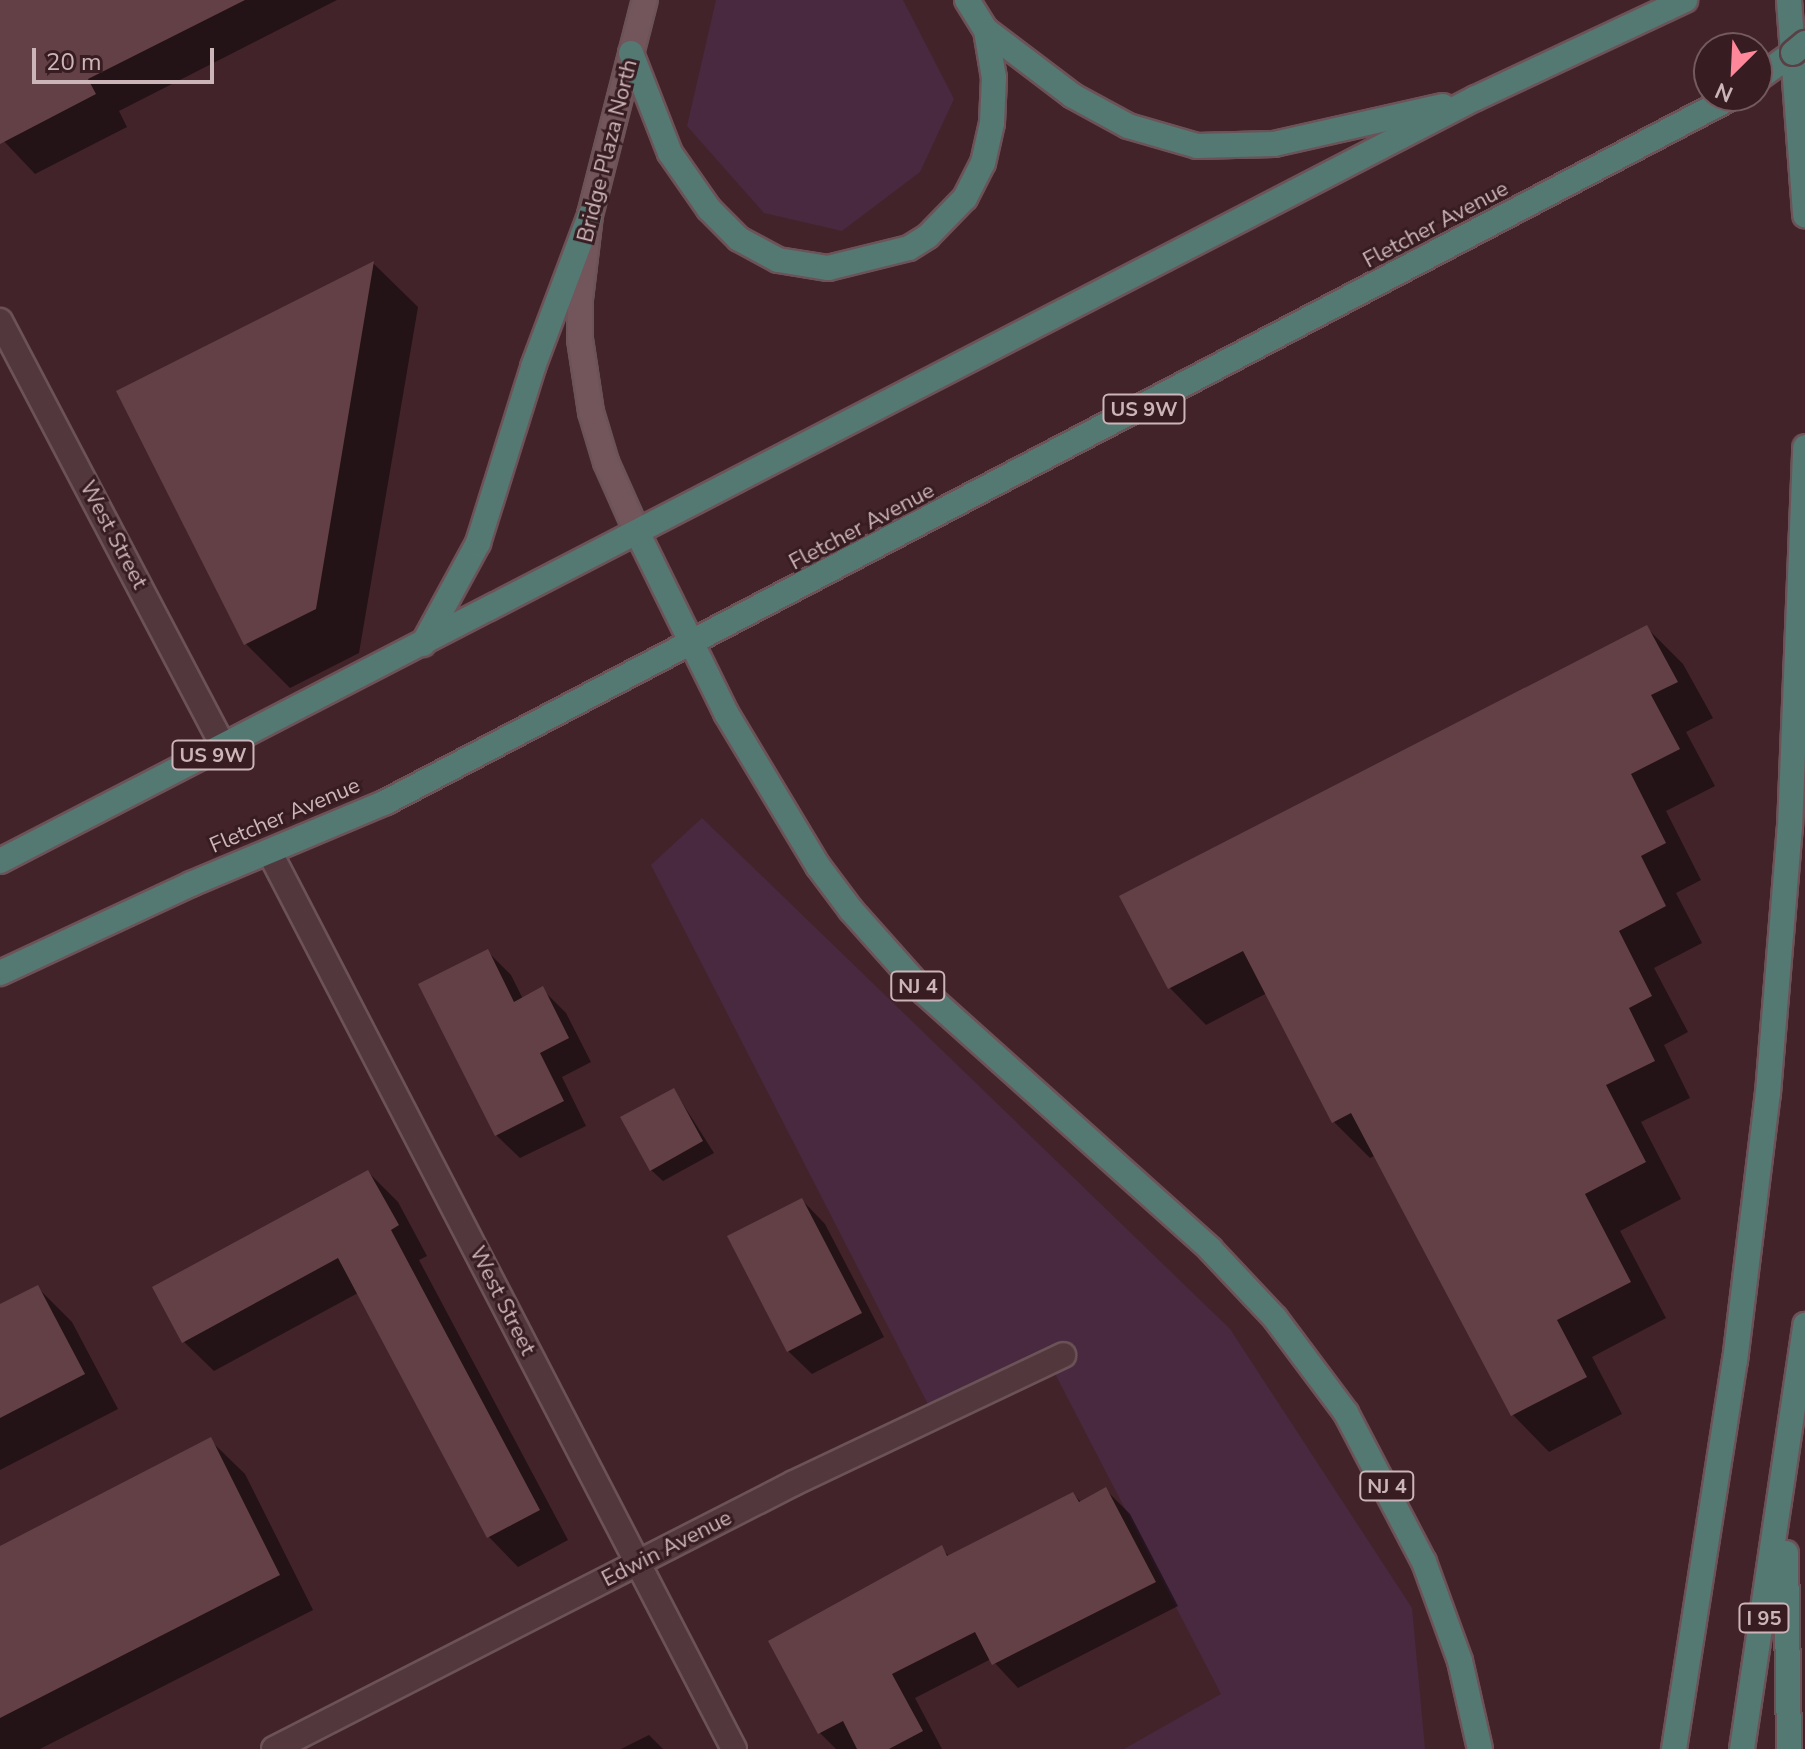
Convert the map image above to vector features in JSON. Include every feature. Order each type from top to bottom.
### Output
[{"type":"highway","points":[[631,53],[670,153],[709,209],[739,239],[778,260],[828,268],[883,258],[909,248],[928,236],[965,198],[983,163],[992,123],[992,56],[986,30],[967,0]]},
{"type":"highway","name":"US 9W","points":[[0,861],[225,749],[1476,98],[1685,0]]},
{"type":"highway","points":[[1789,0],[1805,215]]},
{"type":"highway","points":[[986,30],[1109,118],[1197,146],[1274,144],[1476,98]]},
{"type":"highway","points":[[1773,68],[1801,50]]},
{"type":"highway","name":"Fletcher Avenue","points":[[0,973],[386,802],[692,646],[1704,112]]},
{"type":"highway","points":[[423,644],[478,543],[533,367],[590,215]]},
{"type":"highway","points":[[1674,1749],[1731,1390],[1768,1093],[1791,798],[1805,447]]},
{"type":"highway","name":"NJ 4","points":[[638,534],[692,646],[818,866],[884,950],[963,1028],[1210,1249],[1275,1318],[1346,1413],[1424,1562],[1460,1661],[1480,1749]]},
{"type":"highway","name":"I 95","points":[[1742,1749],[1785,1486],[1805,1325]]},
{"type":"highway","points":[[1785,1486],[1789,1749]]},
{"type":"main road","name":"Bridge Plaza North","points":[[638,534],[606,462],[584,380],[580,299],[590,215],[645,0]]},
{"type":"street","name":"West Street","points":[[0,321],[225,749]]},
{"type":"street","name":"West Street","points":[[270,853],[734,1749]]},
{"type":"street","name":"Edwin Avenue","points":[[274,1749],[637,1565],[1063,1355]]},
{"type":"shaded area","points":[[716,0],[903,0],[954,99],[920,172],[842,231],[764,213],[687,126]]},
{"type":"shaded area","points":[[702,818],[1230,1329],[1412,1608],[1425,1749],[1124,1749],[1221,1694],[1049,1362],[934,1416],[651,865]]},
{"type":"building","points":[[0,0],[245,0],[88,79],[96,94],[0,144]]},
{"type":"building","points":[[374,261],[316,609],[244,645],[116,391]]},
{"type":"building","points":[[1647,625],[1678,682],[1651,695],[1680,749],[1631,774],[1666,843],[1641,856],[1666,906],[1619,931],[1652,996],[1629,1008],[1655,1061],[1606,1085],[1646,1162],[1585,1194],[1631,1282],[1557,1320],[1587,1377],[1511,1416],[1351,1113],[1332,1123],[1243,951],[1168,989],[1119,896]]},
{"type":"building","points":[[488,949],[514,1002],[543,986],[569,1038],[540,1053],[564,1101],[495,1136],[418,984]]},
{"type":"building","points":[[674,1088],[703,1141],[650,1171],[620,1117]]},
{"type":"building","points":[[368,1170],[399,1225],[391,1230],[540,1510],[487,1538],[338,1258],[182,1343],[152,1287]]},
{"type":"building","points":[[802,1198],[862,1313],[787,1352],[727,1236]]},
{"type":"building","points":[[38,1285],[85,1374],[0,1418],[0,1304]]},
{"type":"building","points":[[211,1437],[280,1575],[0,1718],[0,1546]]},
{"type":"building","points":[[1106,1487],[1156,1582],[992,1665],[975,1632],[892,1674],[923,1731],[889,1749],[857,1749],[843,1721],[818,1734],[768,1641],[942,1545],[947,1556],[1073,1492],[1079,1502]]}]
